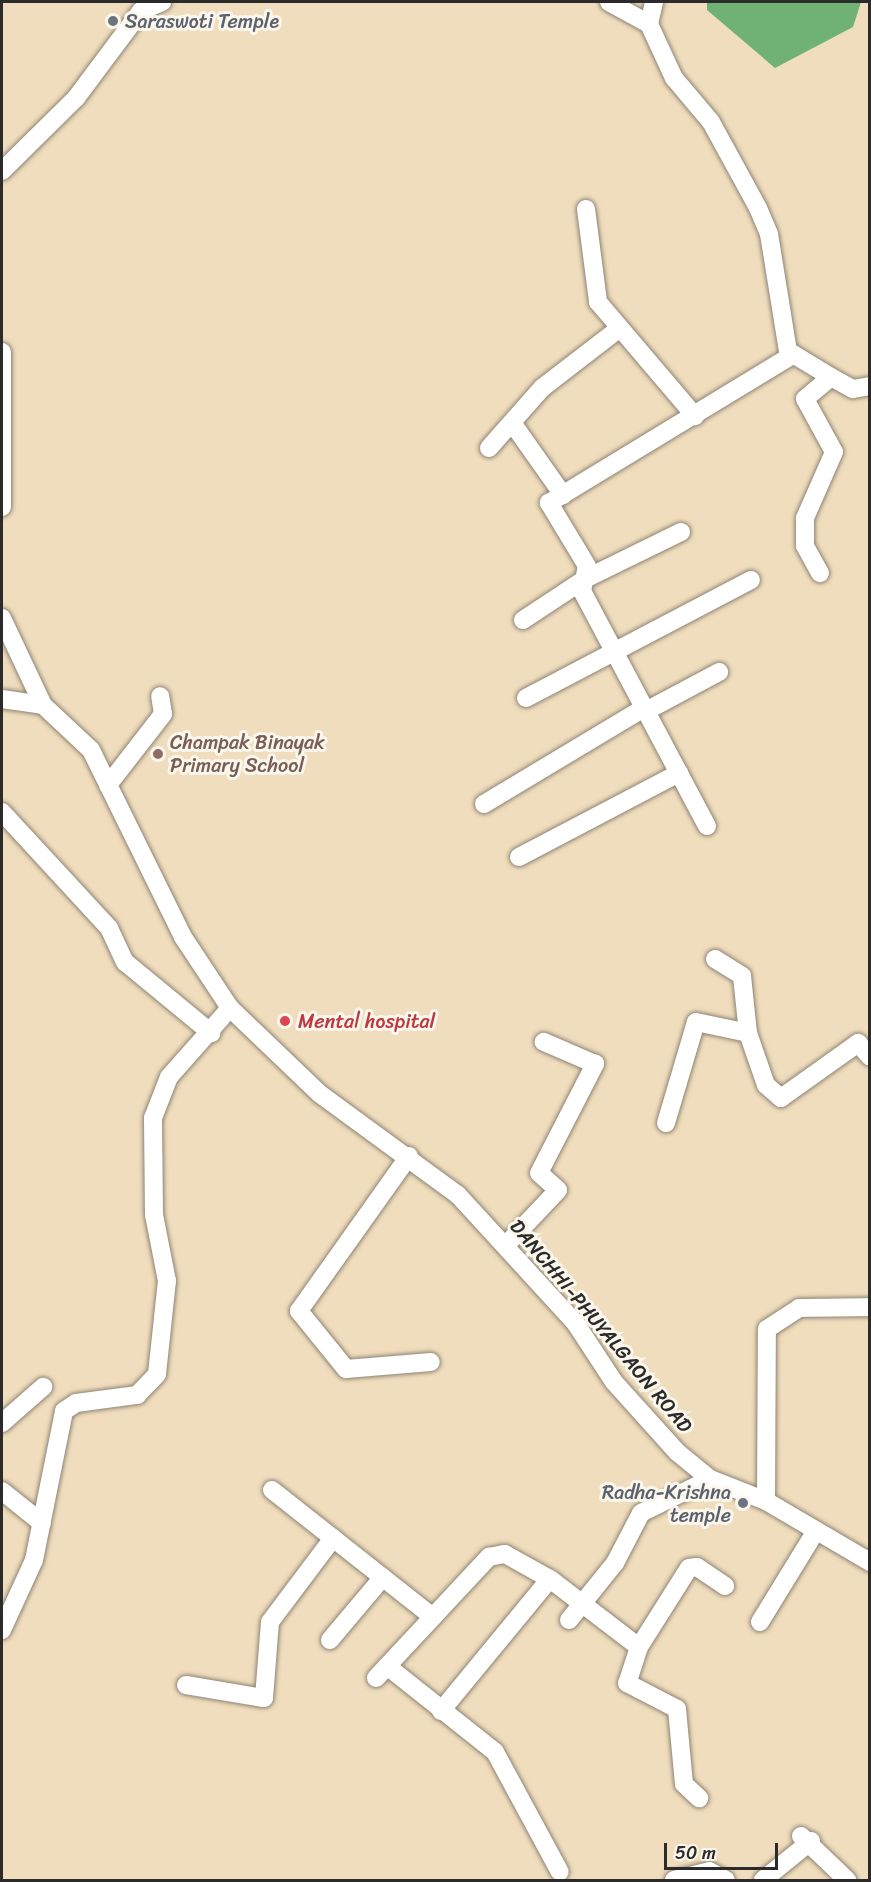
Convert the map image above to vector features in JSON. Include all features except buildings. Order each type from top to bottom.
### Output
[{"type":"street","points":[[130,29],[131,2]]},
{"type":"street","points":[[2,171],[76,98],[130,29],[141,11],[162,2]]},
{"type":"street","points":[[609,2],[649,24],[674,78],[711,122],[758,208],[769,234],[792,355],[853,388],[870,386]]},
{"type":"street","points":[[649,24],[654,2]]},
{"type":"street","points":[[586,209],[598,302],[695,416]]},
{"type":"street","points":[[489,448],[513,424],[542,388],[620,328]]},
{"type":"street","points":[[2,352],[2,507]]},
{"type":"street","points":[[707,826],[582,591],[587,566],[549,503],[792,355]]},
{"type":"street","points":[[820,573],[805,546],[805,518],[834,452],[805,399],[831,377]]},
{"type":"street","points":[[513,424],[563,495]]},
{"type":"street","points":[[523,620],[585,579],[681,532]]},
{"type":"street","points":[[526,698],[614,650],[752,580]]},
{"type":"street","name":"DANCHHI-PHUYALGAON ROAD","points":[[2,618],[43,705],[80,734],[108,784],[197,963],[230,1008],[320,1094],[409,1156],[507,1244],[576,1324],[614,1382],[653,1428],[710,1479],[766,1502],[814,1534],[870,1562]]},
{"type":"street","points":[[484,804],[645,710],[719,672]]},
{"type":"street","points":[[108,784],[163,714],[160,696]]},
{"type":"street","points":[[2,699],[43,705]]},
{"type":"street","points":[[519,857],[679,773]]},
{"type":"street","points":[[2,812],[109,928],[125,962],[211,1033]]},
{"type":"street","points":[[716,959],[742,976],[748,1034],[765,1084],[781,1098],[858,1043],[870,1057]]},
{"type":"street","points":[[2,1630],[28,1577],[42,1522],[64,1411],[76,1403],[137,1395],[157,1374],[167,1281],[154,1215],[153,1118],[169,1077],[211,1033],[230,1008]]},
{"type":"street","points":[[666,1123],[696,1022],[748,1034]]},
{"type":"street","points":[[507,1244],[558,1190],[539,1173],[594,1064],[544,1042]]},
{"type":"street","points":[[409,1156],[299,1311],[346,1369],[431,1362]]},
{"type":"street","points":[[766,1502],[767,1329],[800,1308],[870,1307]]},
{"type":"street","points":[[4,1416],[43,1387]]},
{"type":"street","points":[[569,1620],[615,1563],[641,1513],[710,1479]]},
{"type":"street","points":[[272,1490],[433,1617]]},
{"type":"street","points":[[2,1491],[42,1522]]},
{"type":"street","points":[[760,1622],[814,1534]]},
{"type":"street","points":[[186,1685],[264,1698],[270,1622],[333,1538]]},
{"type":"street","points":[[560,1872],[495,1752],[382,1672],[496,1554],[550,1579],[639,1647]]},
{"type":"street","points":[[699,1798],[684,1784],[677,1709],[627,1683],[639,1647],[688,1568],[697,1568],[725,1586]]},
{"type":"street","points":[[330,1640],[383,1577]]},
{"type":"street","points":[[441,1712],[550,1579]]},
{"type":"street","points":[[763,1881],[806,1839],[847,1881]]},
{"type":"street","points":[[674,1881],[709,1871],[726,1881]]},
{"type":"green space","points":[[707,2],[861,2],[853,27],[775,68],[707,10]]},
{"type":"place","name":"Saraswoti Temple","points":[[113,21]]},
{"type":"place","name":"Champak Binayak Primary School","points":[[158,754]]},
{"type":"place","name":"Mental hospital","points":[[285,1021]]},
{"type":"place","name":"Radha-Krishna temple","points":[[743,1503]]}]
